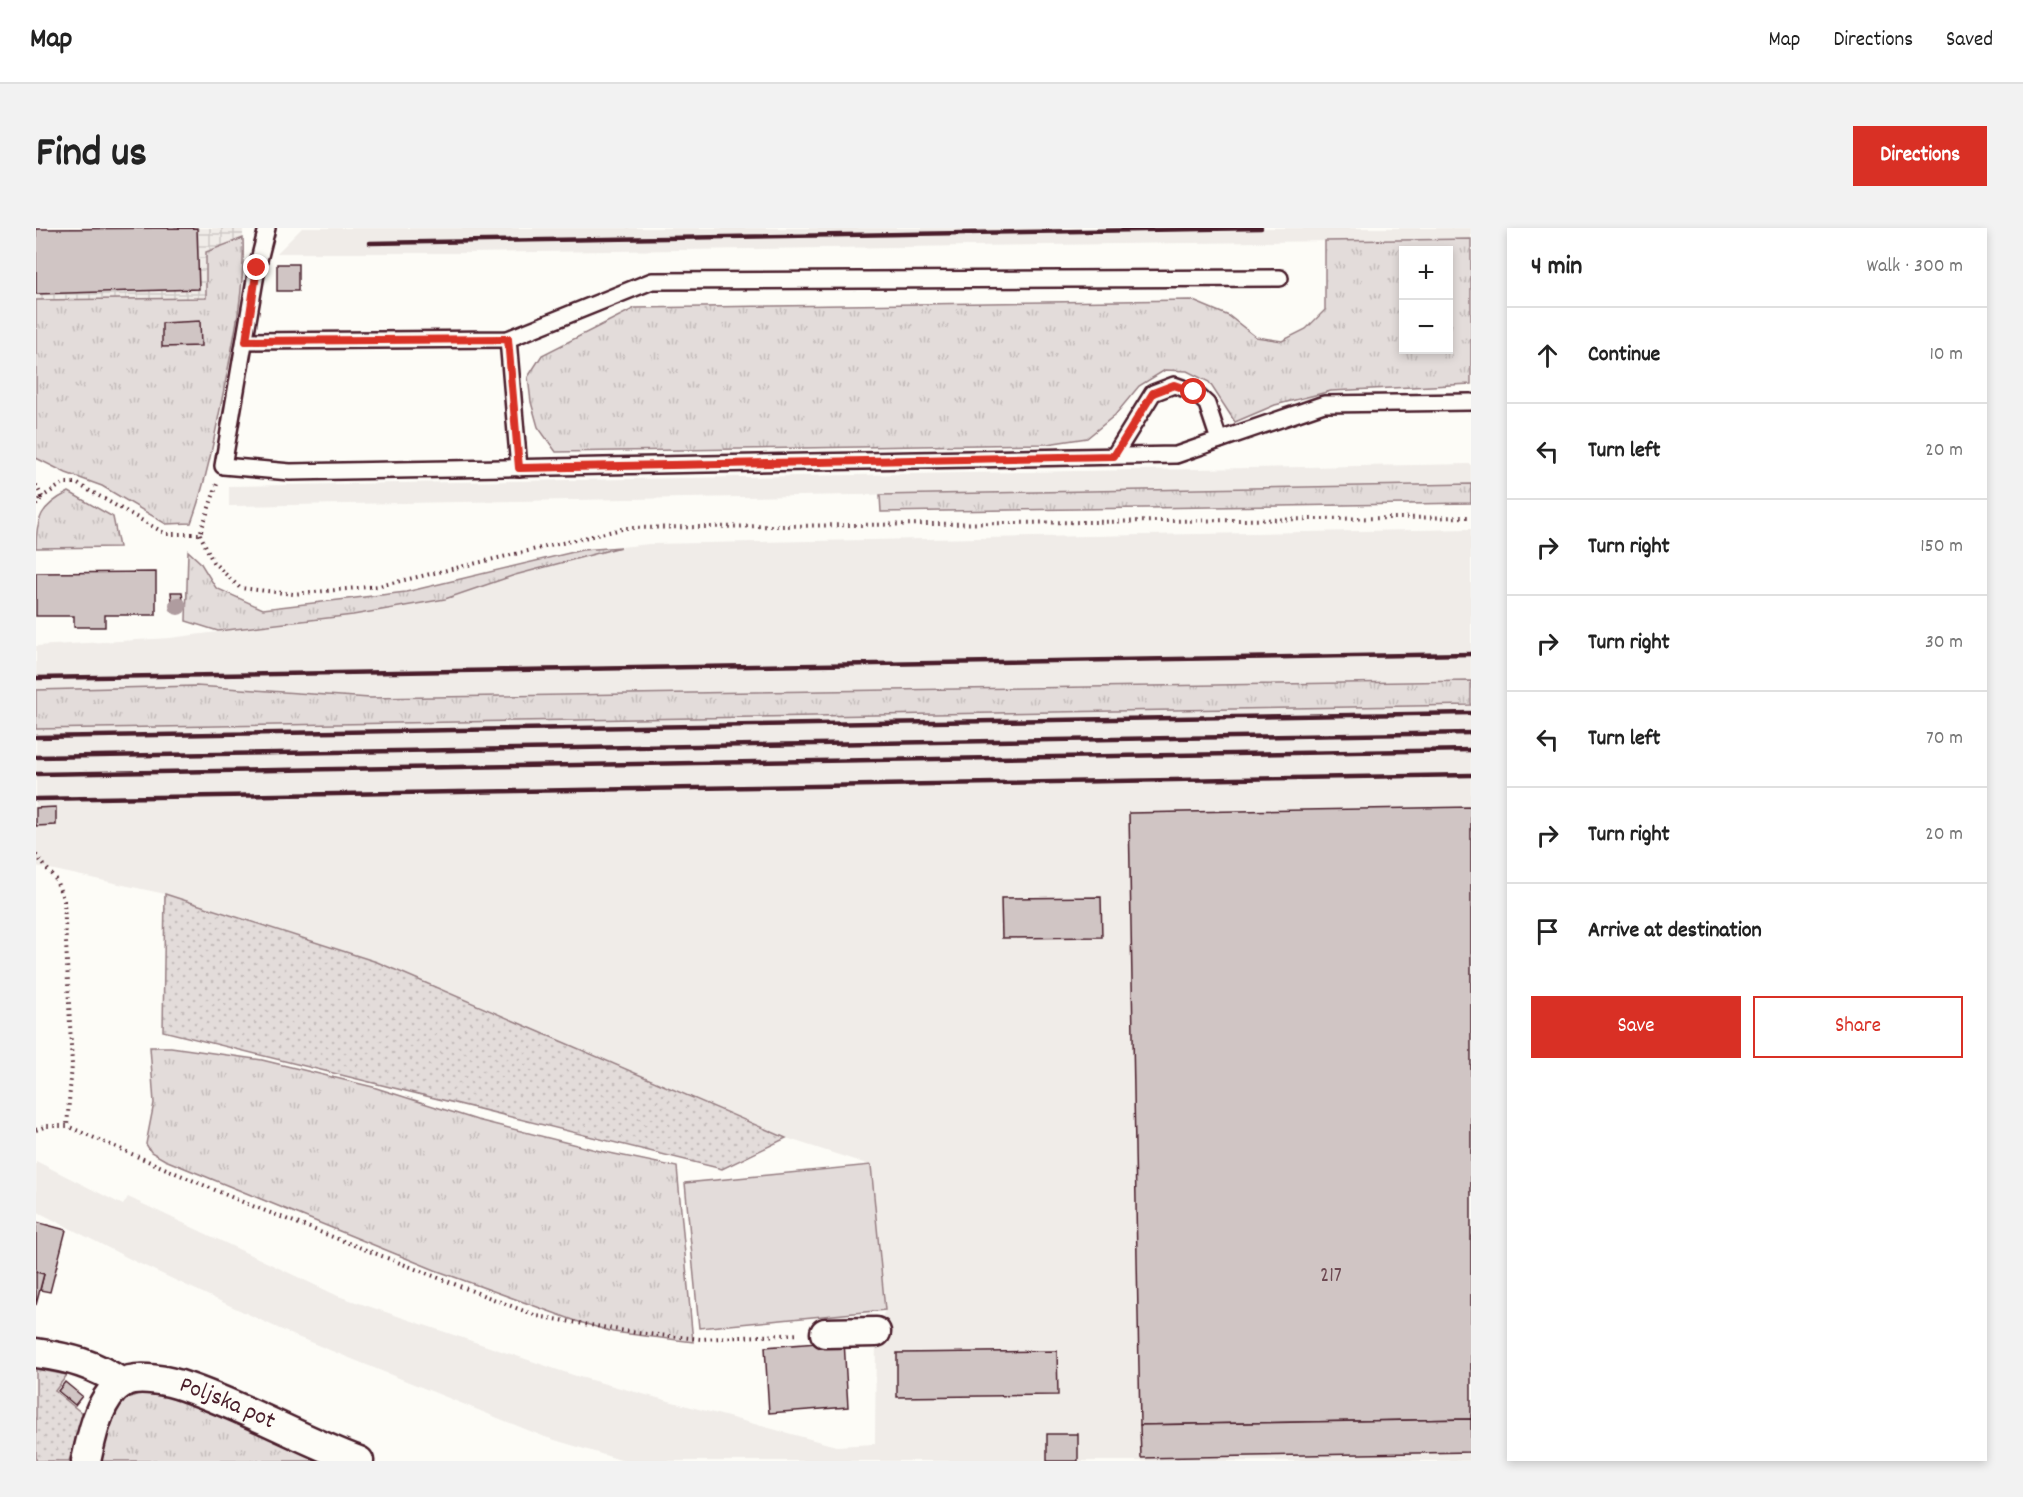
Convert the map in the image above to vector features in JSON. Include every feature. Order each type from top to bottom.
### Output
[{"type":"street","points":[[825,1333],[876,1332]]},
{"type":"street","points":[[36,1353],[68,1358],[97,1367],[122,1383],[105,1402],[96,1424],[86,1461]]},
{"type":"street","name":"Poljska pot","points":[[122,1383],[141,1379],[184,1386],[360,1461]]},
{"type":"lane","points":[[267,228],[257,268],[224,466],[290,472],[1176,455],[1324,404],[1471,402]]},
{"type":"lane","points":[[246,341],[508,339],[652,281],[1280,278]]},
{"type":"lane","points":[[508,339],[519,468]]},
{"type":"lane","points":[[1114,456],[1153,393],[1174,385],[1194,392],[1207,404],[1219,440]]},
{"type":"path","points":[[224,466],[200,534],[213,562],[240,588],[293,594],[379,586],[626,528],[1471,517]]},
{"type":"path","points":[[36,505],[42,497],[64,483],[76,483],[166,534],[200,534]]},
{"type":"path","points":[[36,485],[42,497]]},
{"type":"path","points":[[36,855],[56,880],[64,902],[72,1065],[67,1126]]},
{"type":"path","points":[[36,1130],[47,1126],[67,1126],[266,1211],[537,1316],[637,1333],[701,1339],[825,1333]]},
{"type":"shaded area","points":[[36,228],[243,228],[243,238],[206,252],[206,298],[36,300]]},
{"type":"shaded area","points":[[302,228],[1471,228],[1471,239],[464,253],[277,253]]},
{"type":"shaded area","points":[[1471,464],[1471,484],[229,506],[229,486]]},
{"type":"shaded area","points":[[1471,529],[1471,681],[370,698],[196,686],[36,690],[36,646],[170,638],[353,615],[445,599],[515,575],[621,547],[649,544]]},
{"type":"shaded area","points":[[1471,705],[1471,1461],[624,1461],[545,1437],[295,1336],[134,1261],[36,1211],[36,1161],[123,1205],[128,1197],[338,1296],[576,1376],[836,1446],[875,1444],[876,1332],[885,1310],[870,1165],[786,1138],[377,962],[165,894],[36,866],[36,729]]},
{"type":"green space","points":[[243,238],[241,295],[235,333],[210,457],[191,523],[166,524],[102,486],[66,473],[36,458],[36,300],[206,298],[206,252]]},
{"type":"green space","points":[[1471,239],[1471,384],[1331,391],[1275,405],[1235,422],[1209,382],[1187,371],[1165,370],[1139,386],[1115,415],[1087,438],[1047,444],[556,452],[538,427],[531,402],[528,377],[542,355],[635,308],[1191,300],[1229,316],[1256,337],[1282,341],[1306,329],[1325,310],[1325,241]]},
{"type":"green space","points":[[1471,484],[1471,503],[881,512],[880,495]]},
{"type":"green space","points":[[69,492],[113,517],[119,547],[36,548],[37,529],[42,514],[52,502]]},
{"type":"green space","points":[[621,547],[515,575],[445,599],[353,615],[218,631],[186,621],[188,551],[200,562],[216,588],[263,609],[406,592],[582,550]]},
{"type":"green space","points":[[1471,681],[1471,705],[36,729],[36,690],[196,686],[370,698]]},
{"type":"green space","points":[[165,894],[377,962],[786,1138],[722,1169],[163,1031]]},
{"type":"green space","points":[[150,1047],[171,1047],[262,1060],[373,1087],[477,1120],[600,1151],[677,1167],[693,1342],[613,1332],[576,1321],[435,1270],[165,1160],[151,1152],[146,1144],[154,1103]]},
{"type":"green space","points":[[871,1165],[885,1310],[699,1328],[685,1183]]},
{"type":"green space","points":[[36,1369],[67,1375],[55,1391],[83,1414],[69,1461],[36,1461]]},
{"type":"green space","points":[[172,1392],[333,1461],[98,1461],[120,1402],[140,1393]]},
{"type":"building","points":[[197,228],[199,289],[36,294],[36,229]]},
{"type":"building","points":[[277,264],[298,264],[298,291],[277,291]]},
{"type":"building","points":[[200,321],[201,346],[162,347],[162,323]]},
{"type":"building","points":[[156,572],[156,615],[105,615],[105,627],[74,627],[74,616],[36,616],[36,573]]},
{"type":"building","points":[[171,592],[182,592],[183,601],[172,601]]},
{"type":"building","points":[[56,807],[56,825],[36,826],[36,808]]},
{"type":"building","points":[[1471,807],[1471,1419],[1140,1425],[1129,813]]},
{"type":"building","points":[[1101,897],[1102,937],[1002,938],[1001,898]]},
{"type":"building","points":[[36,1222],[66,1230],[50,1292],[40,1290],[44,1274],[36,1272]]},
{"type":"building","points":[[36,1272],[44,1274],[36,1305]]},
{"type":"building","points":[[844,1341],[848,1407],[769,1413],[765,1347]]},
{"type":"building","points":[[1057,1351],[1058,1395],[897,1397],[897,1353]]},
{"type":"building","points":[[65,1382],[82,1396],[75,1405],[58,1391]]},
{"type":"building","points":[[1471,1419],[1471,1452],[1141,1458],[1140,1425]]},
{"type":"building","points":[[1047,1434],[1078,1434],[1078,1461],[1047,1461]]},
{"type":"railway","points":[[370,243],[1261,228]]},
{"type":"railway","points":[[36,678],[1471,654]]},
{"type":"railway","points":[[36,737],[1471,713]]},
{"type":"railway","points":[[36,757],[1471,733]]},
{"type":"railway","points":[[36,774],[1471,750]]},
{"type":"railway","points":[[36,799],[1471,775]]},
{"type":"route","points":[[257,268],[246,341],[508,339],[519,468],[1114,456],[1153,393],[1174,385],[1194,392]]}]
